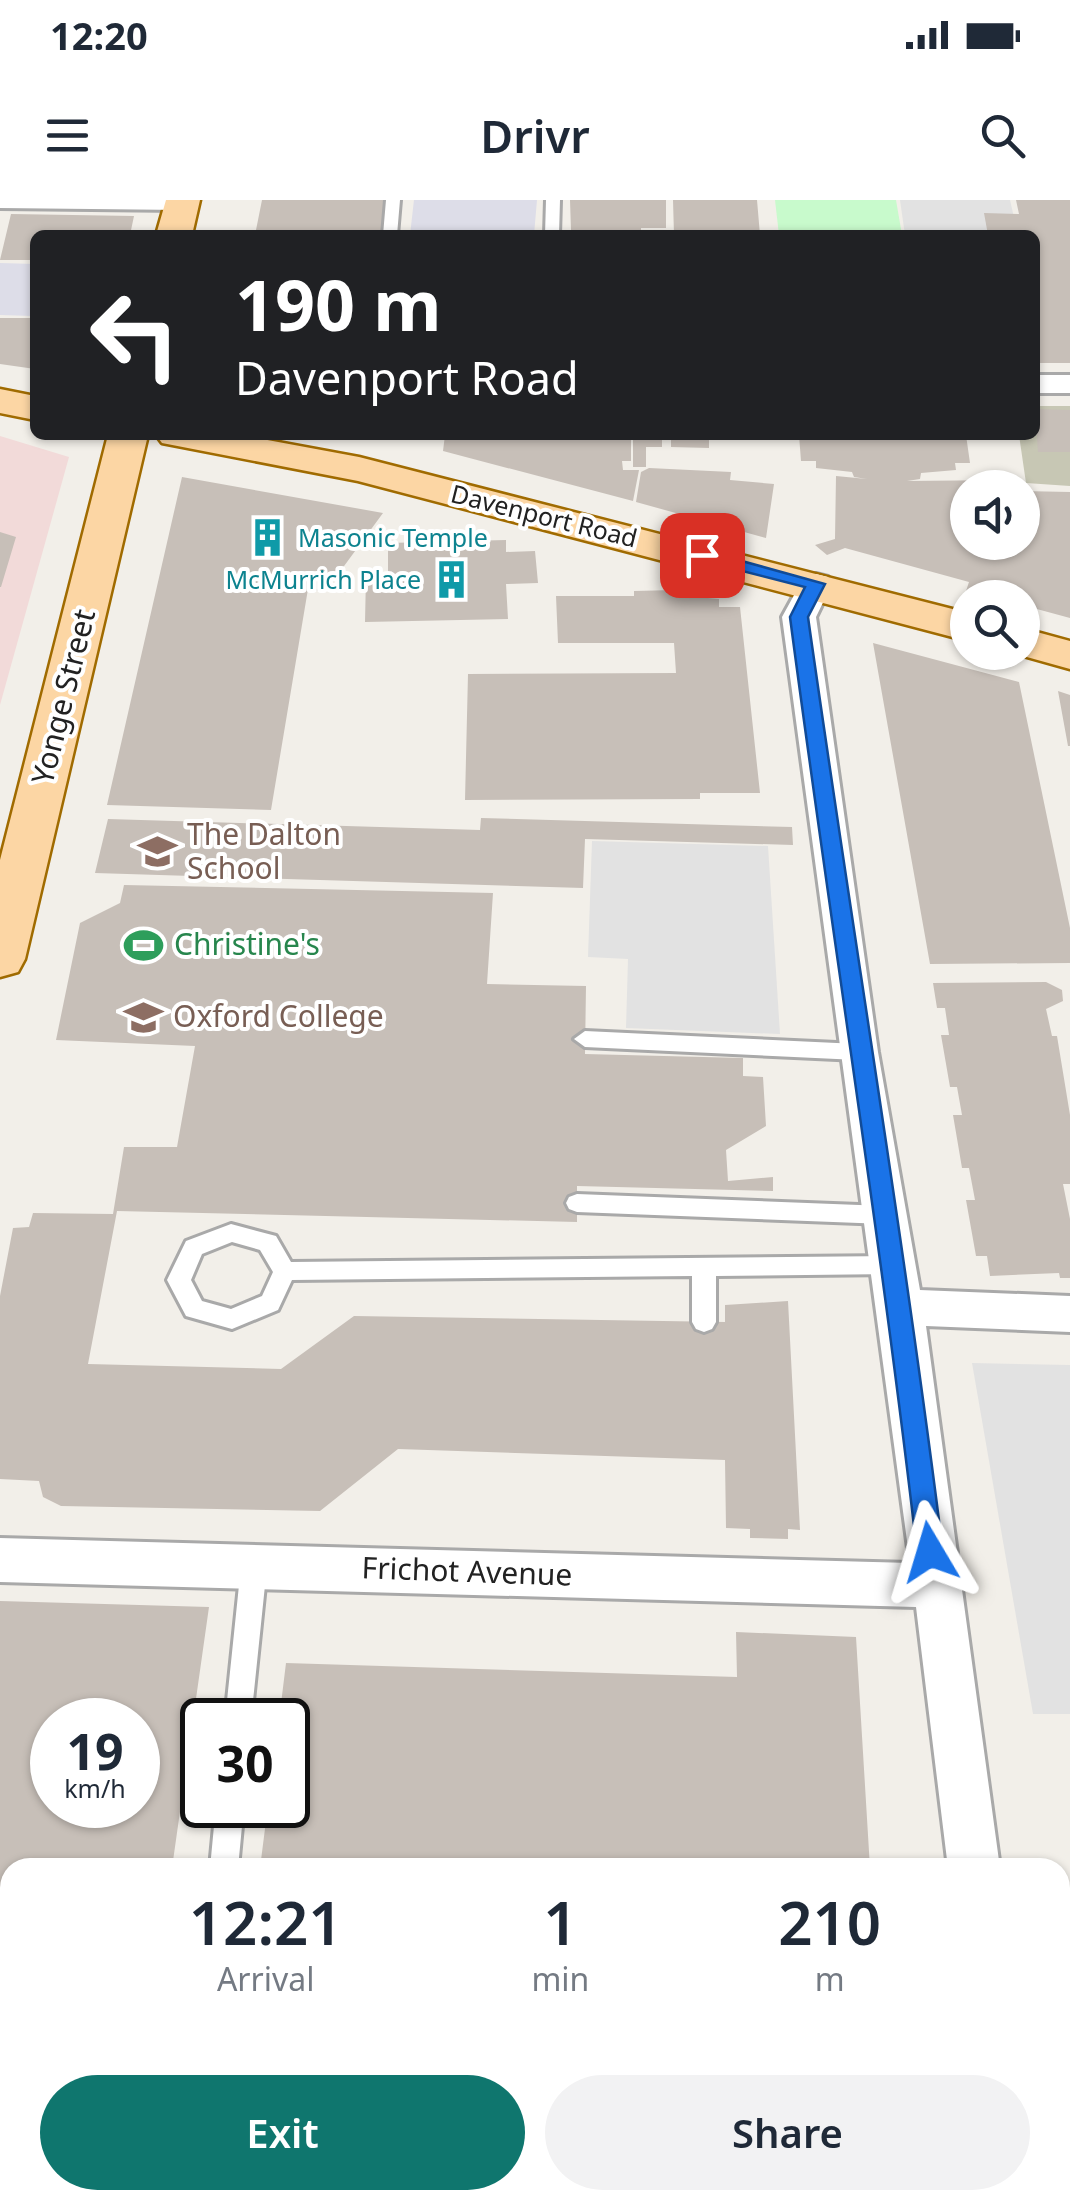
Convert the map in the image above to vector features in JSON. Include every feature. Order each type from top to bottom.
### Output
[{"type":"main road","points":[[0,401],[30,407]]},
{"type":"main road","name":"Yonge Street","points":[[0,959],[8,892],[127,440]]},
{"type":"main road","name":"Davenport Road","points":[[203,440],[359,469],[816,584],[950,622]]},
{"type":"main road","points":[[1040,647],[1070,655]]},
{"type":"street","points":[[0,200],[180,212]]},
{"type":"street","points":[[1040,384],[1070,384]]},
{"type":"street","points":[[816,584],[799,617],[858,1052],[897,1286],[973,1858]]},
{"type":"street","points":[[897,1286],[1070,1314]]},
{"type":"street","name":"Frichot Avenue","points":[[0,1560],[934,1586]]},
{"type":"lane","points":[[390,230],[393,200]]},
{"type":"lane","points":[[552,230],[553,200]]},
{"type":"lane","points":[[585,1038],[858,1052]]},
{"type":"lane","points":[[577,1203],[886,1215]]},
{"type":"lane","points":[[231,1233],[268,1242],[285,1271],[270,1304],[232,1319],[194,1310],[178,1280],[194,1248],[231,1233]]},
{"type":"lane","points":[[285,1271],[704,1267],[897,1286]]},
{"type":"lane","points":[[704,1267],[704,1322]]},
{"type":"lane","points":[[240,1698],[254,1566]]},
{"type":"lane","points":[[225,1858],[228,1828]]},
{"type":"shaded area","points":[[414,200],[537,200],[534,230],[411,230]]},
{"type":"shaded area","points":[[900,200],[1010,200],[1017,230],[904,230]]},
{"type":"shaded area","points":[[0,263],[30,264],[30,316],[0,315]]},
{"type":"shaded area","points":[[1040,406],[1070,406],[1070,486],[1040,484],[1040,470],[1024,470],[1020,440],[1040,440]]},
{"type":"shaded area","points":[[0,436],[69,457],[0,705]]},
{"type":"shaded area","points":[[592,841],[768,846],[780,1034],[626,1028],[628,959],[588,957]]},
{"type":"shaded area","points":[[972,1363],[1070,1365],[1070,1714],[1033,1714]]},
{"type":"green space","points":[[775,200],[896,200],[901,230],[778,230]]},
{"type":"building","points":[[262,200],[386,200],[382,230],[256,230]]},
{"type":"building","points":[[570,200],[666,200],[666,228],[571,230]]},
{"type":"building","points":[[673,200],[757,200],[760,230],[674,230]]},
{"type":"building","points":[[1016,200],[1070,200],[1070,363],[1040,363],[1040,230],[987,230],[984,213],[1019,214]]},
{"type":"building","points":[[11,214],[134,216],[131,230],[30,230],[30,260],[0,260]]},
{"type":"building","points":[[0,318],[30,318],[30,368],[0,364]]},
{"type":"building","points":[[1040,409],[1070,410],[1070,452],[1038,452]]},
{"type":"building","points":[[444,440],[631,440],[631,461],[622,461],[623,470],[639,470],[633,501],[443,451]]},
{"type":"building","points":[[633,440],[662,440],[662,447],[646,447],[646,467],[633,467]]},
{"type":"building","points":[[671,440],[709,440],[709,448],[671,447]]},
{"type":"building","points":[[799,440],[967,440],[970,463],[955,463],[956,470],[921,473],[920,479],[907,481],[950,481],[950,560],[1040,560],[1040,491],[1070,492],[1070,618],[1040,610],[1040,580],[962,580],[845,548],[827,555],[815,545],[835,539],[836,476],[867,479],[854,477],[852,472],[816,468],[816,461],[801,461]]},
{"type":"building","points":[[649,468],[731,472],[730,480],[774,484],[766,538],[636,502],[641,472]]},
{"type":"building","points":[[182,477],[383,513],[325,592],[308,589],[271,810],[107,805]]},
{"type":"building","points":[[0,532],[16,537],[1,587],[0,587]]},
{"type":"building","name":"McMurrich Place","points":[[506,540],[506,552],[535,551],[538,583],[506,584],[508,619],[365,622],[366,576],[388,576],[388,543]]},
{"type":"building","points":[[675,590],[675,595],[719,599],[719,607],[740,607],[760,793],[700,793],[700,799],[465,800],[468,674],[676,673],[674,643],[558,643],[556,596],[634,596],[634,591]]},
{"type":"building","points":[[873,643],[950,664],[950,670],[974,670],[1019,682],[1070,928],[1070,963],[930,964]]},
{"type":"building","points":[[1058,691],[1070,695],[1070,746],[1068,746]]},
{"type":"building","points":[[481,818],[792,827],[793,845],[585,839],[583,888],[95,873],[108,819],[480,830]]},
{"type":"building","points":[[124,885],[493,893],[487,984],[586,986],[585,1054],[743,1058],[743,1076],[763,1077],[766,1126],[726,1150],[728,1181],[773,1177],[773,1191],[577,1186],[577,1222],[117,1211],[88,1364],[281,1369],[354,1316],[725,1322],[725,1305],[788,1301],[800,1530],[788,1529],[788,1539],[750,1538],[750,1529],[726,1528],[725,1460],[398,1449],[320,1511],[61,1506],[43,1497],[39,1481],[0,1479],[0,1296],[13,1228],[29,1227],[33,1213],[113,1214],[124,1147],[177,1147],[195,1046],[56,1040],[80,923],[120,903]]},
{"type":"building","points":[[1046,982],[1062,990],[1063,1001],[1046,1009],[1052,1036],[1057,1036],[1070,1115],[1070,1184],[1063,1184],[1070,1219],[1070,1278],[1060,1278],[1059,1273],[990,1276],[987,1256],[976,1256],[966,1200],[975,1200],[969,1168],[962,1168],[953,1115],[962,1115],[957,1087],[950,1087],[941,1035],[949,1035],[945,1008],[937,1008],[933,983]]},
{"type":"building","points":[[0,1601],[209,1607],[196,1698],[180,1698],[180,1812],[173,1858],[0,1858]]},
{"type":"building","points":[[736,1632],[856,1637],[869,1858],[261,1858],[265,1828],[310,1828],[310,1698],[282,1698],[286,1663],[737,1677]]},
{"type":"place","name":"Masonic Temple","points":[[268,538]]},
{"type":"place","name":"McMurrich Place","points":[[451,580]]},
{"type":"place","name":"The Dalton School","points":[[157,852]]},
{"type":"place","name":"Christine's","points":[[144,945]]},
{"type":"place","name":"Oxford College","points":[[143,1017]]},
{"type":"route","points":[[702,555],[816,584],[799,617],[858,1052],[900,1308],[930,1552]]}]
